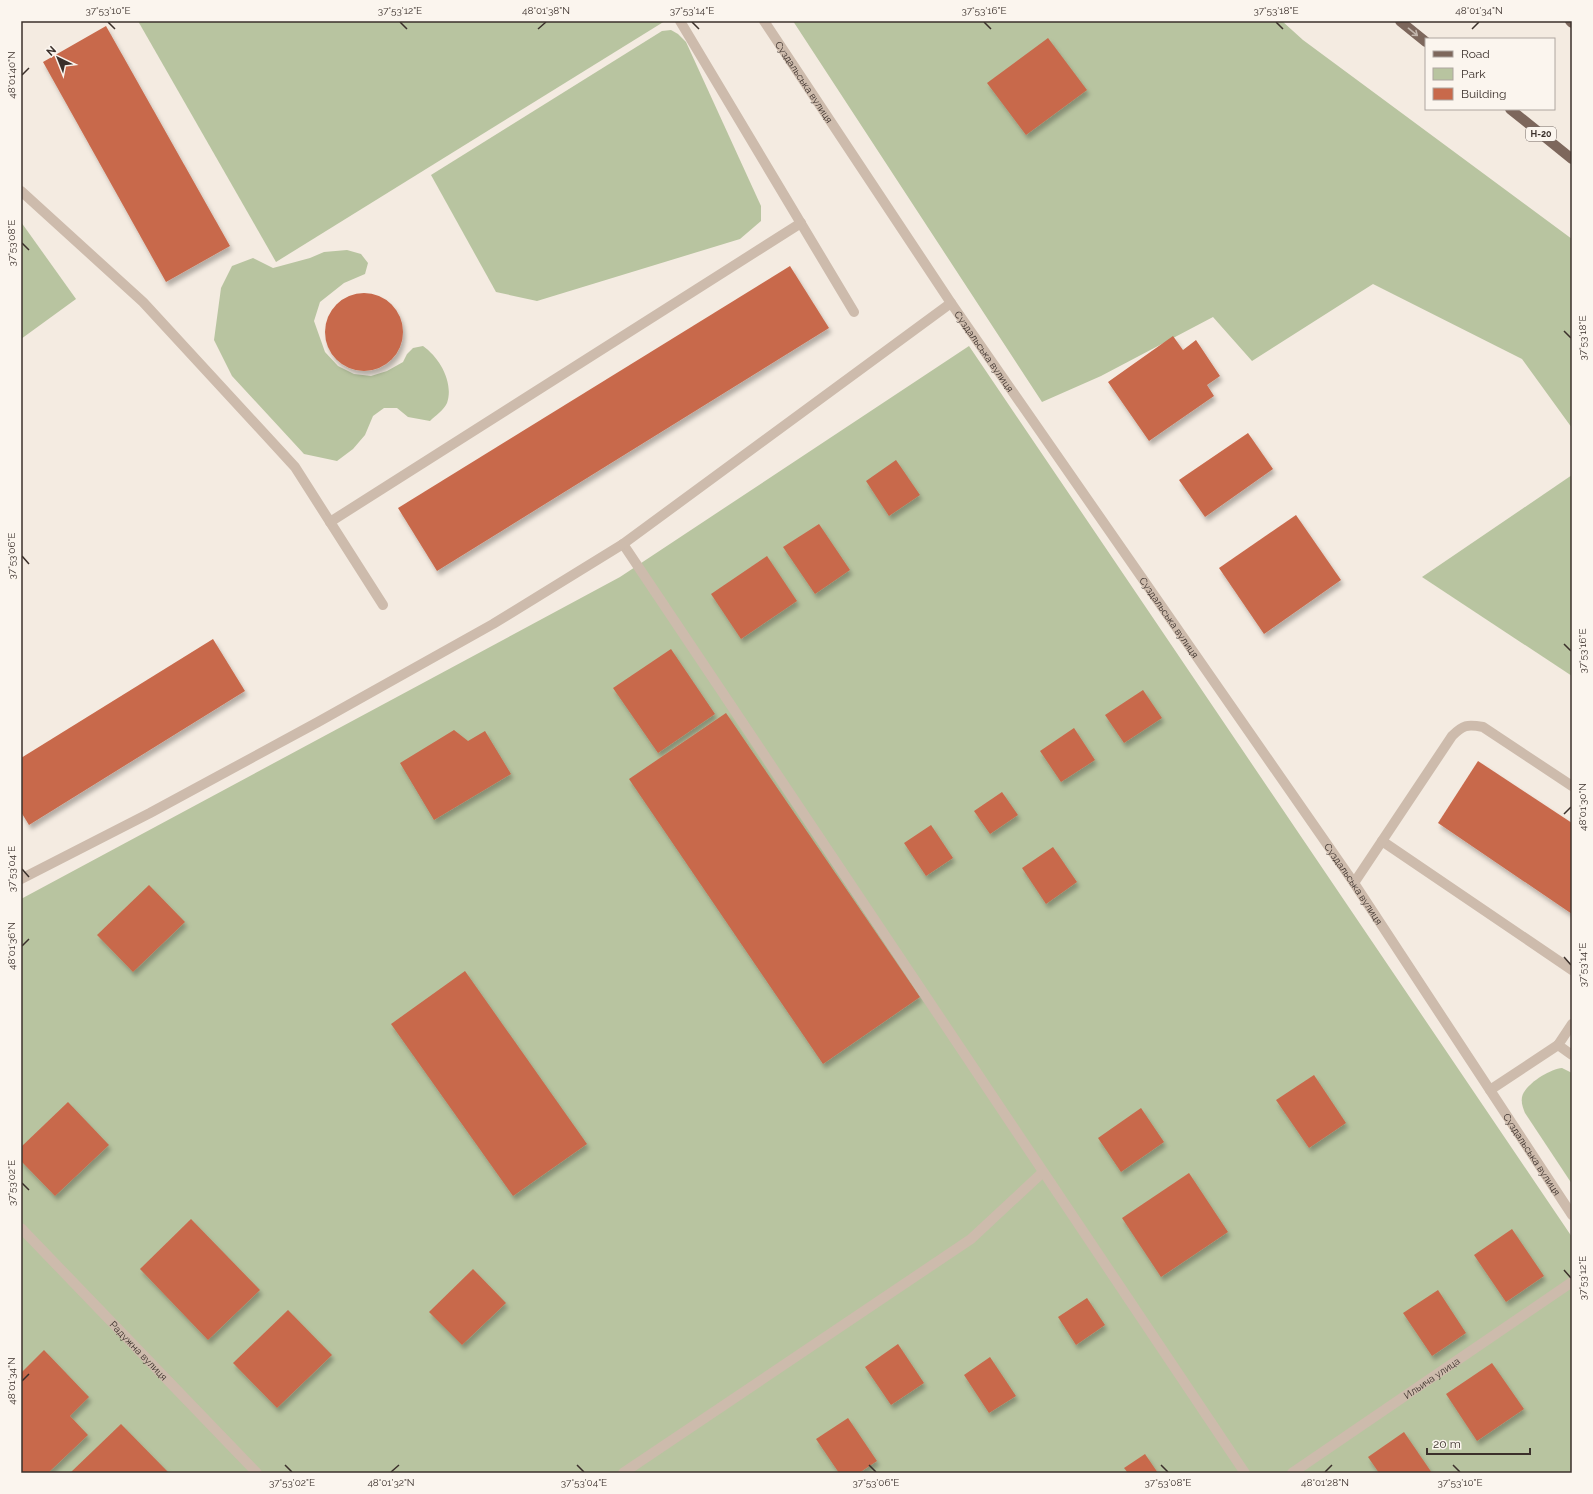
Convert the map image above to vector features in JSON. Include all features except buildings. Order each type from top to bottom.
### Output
[{"type":"main road","points":[[1400,21],[1425,41]]},
{"type":"main road","name":"Н-20","points":[[1511,110],[1572,159]]},
{"type":"street","points":[[680,21],[854,312]]},
{"type":"street","name":"Суздальська вулиця","points":[[764,21],[951,304],[1354,883],[1572,1215]]},
{"type":"street","points":[[21,191],[143,302],[295,467],[383,605]]},
{"type":"street","points":[[330,522],[801,223]]},
{"type":"street","points":[[21,879],[150,813],[318,722],[493,624],[623,544],[951,304]]},
{"type":"street","points":[[623,544],[1245,1473]]},
{"type":"street","points":[[1354,883],[1452,736],[1460,727],[1470,724],[1483,727],[1572,786]]},
{"type":"street","points":[[1382,841],[1572,970]]},
{"type":"street","points":[[1490,1090],[1558,1045],[1572,1024]]},
{"type":"street","points":[[1558,1045],[1572,1055]]},
{"type":"street","points":[[623,1473],[971,1239],[1043,1172]]},
{"type":"street","name":"Радужна вулиця","points":[[21,1228],[257,1473]]},
{"type":"street","name":"Ильича улица","points":[[1292,1473],[1572,1282]]},
{"type":"green space","points":[[138,21],[665,21],[276,262]]},
{"type":"green space","points":[[793,21],[1282,21],[1303,40],[1572,239],[1572,428],[1522,359],[1373,284],[1252,361],[1213,317],[1101,376],[1042,402]]},
{"type":"green space","points":[[671,30],[678,34],[686,42],[761,206],[761,221],[740,239],[537,301],[496,292],[431,175],[662,31]]},
{"type":"green space","points":[[21,222],[76,299],[21,339]]},
{"type":"green space","points":[[347,250],[361,254],[368,263],[365,274],[344,283],[320,302],[314,321],[325,352],[338,366],[354,374],[371,376],[387,371],[403,362],[407,354],[413,348],[423,346],[440,364],[447,379],[449,395],[446,406],[430,421],[408,417],[397,408],[384,408],[373,416],[365,435],[353,449],[337,461],[304,454],[232,376],[214,340],[221,288],[232,266],[253,258],[273,268],[310,258],[324,252]]},
{"type":"green space","points":[[969,346],[1572,1237],[1572,1473],[21,1473],[21,899],[620,577]]},
{"type":"green space","points":[[1572,475],[1572,676],[1422,577]]},
{"type":"green space","points":[[1562,1068],[1572,1073],[1572,1184],[1525,1113],[1522,1101],[1524,1092],[1533,1082],[1551,1071]]}]
